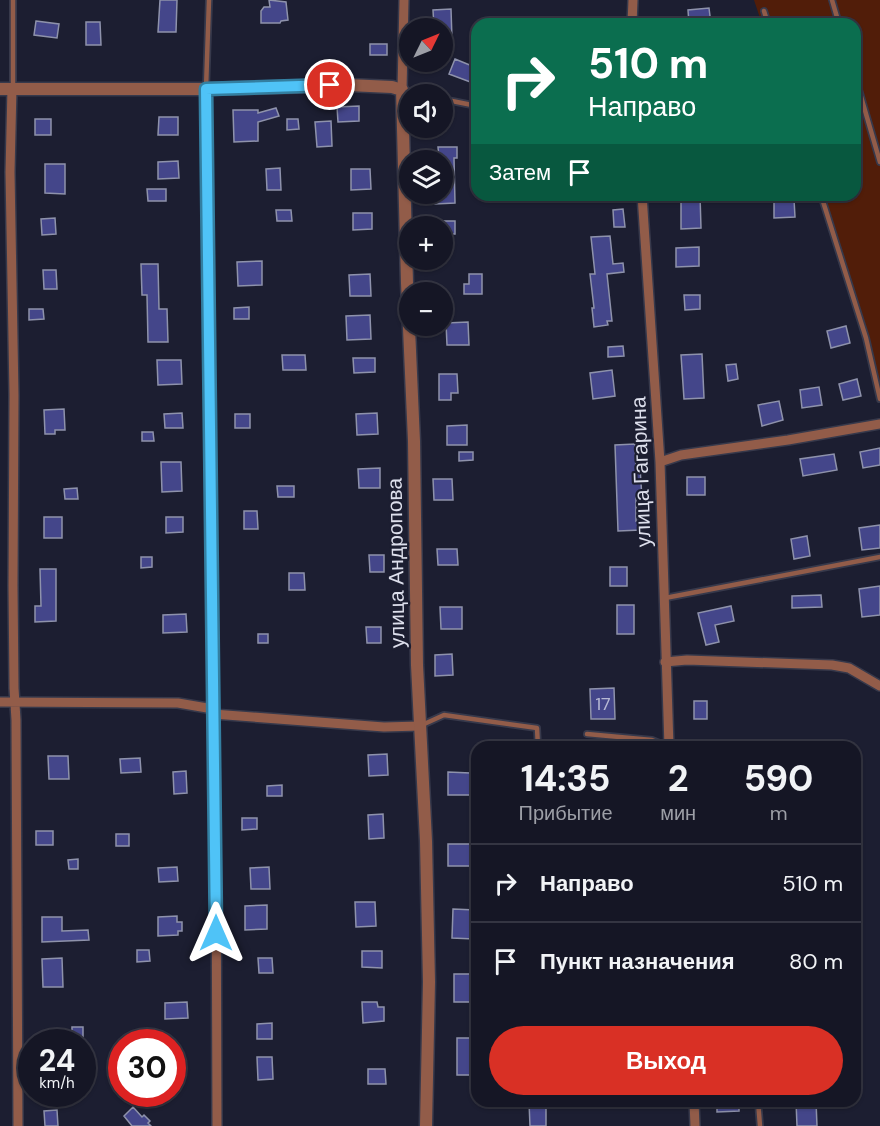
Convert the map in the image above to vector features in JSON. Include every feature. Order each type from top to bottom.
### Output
[{"type":"street","name":"улица Андропова","points":[[402,84],[404,0]]},
{"type":"street","points":[[632,18],[633,0]]},
{"type":"street","points":[[18,1126],[8,89],[206,89],[348,85],[399,89]]},
{"type":"street","points":[[206,89],[217,1126]]},
{"type":"street","name":"улица Андропова","points":[[403,138],[429,982],[426,1126]]},
{"type":"street","name":"улица Гагарина","points":[[642,201],[660,462],[669,741]]},
{"type":"street","points":[[660,462],[681,455],[880,424]]},
{"type":"street","points":[[665,662],[687,660],[832,664],[849,668],[880,686]]},
{"type":"street","points":[[0,702],[178,703],[213,712],[384,727],[420,726]]},
{"type":"street","points":[[694,1107],[695,1126]]},
{"type":"lane","points":[[8,89],[13,0]]},
{"type":"lane","points":[[206,89],[209,0]]},
{"type":"lane","points":[[832,0],[837,18]]},
{"type":"lane","points":[[764,11],[766,18]]},
{"type":"lane","points":[[861,97],[880,162]]},
{"type":"lane","points":[[453,101],[471,105]]},
{"type":"lane","points":[[823,201],[866,338],[880,399]]},
{"type":"lane","points":[[664,598],[880,557]]},
{"type":"lane","points":[[420,726],[444,715],[537,728],[538,741]]},
{"type":"lane","points":[[587,734],[654,741]]},
{"type":"lane","points":[[758,1107],[760,1126]]},
{"type":"shaded area","points":[[754,0],[880,0],[880,387],[820,201],[861,201],[861,18],[760,18]]},
{"type":"building","points":[[160,0],[177,0],[176,32],[158,32]]},
{"type":"building","points":[[269,0],[286,2],[288,20],[280,23],[261,23],[261,11],[264,7],[270,7]]},
{"type":"building","points":[[709,8],[710,18],[689,18],[688,10]]},
{"type":"building","points":[[451,9],[451,18],[433,18],[433,10]]},
{"type":"building","points":[[36,21],[59,24],[57,38],[34,35]]},
{"type":"building","points":[[86,22],[100,22],[101,45],[86,45]]},
{"type":"building","points":[[370,44],[387,44],[387,55],[370,55]]},
{"type":"building","points":[[455,59],[471,66],[471,82],[449,74],[453,72]]},
{"type":"building","points":[[359,106],[359,121],[338,122],[337,107]]},
{"type":"building","points":[[276,108],[279,116],[258,122],[258,141],[234,142],[233,110],[258,110],[258,113]]},
{"type":"building","points":[[159,117],[178,117],[178,135],[158,135]]},
{"type":"building","points":[[35,119],[51,119],[51,135],[35,135]]},
{"type":"building","points":[[287,119],[298,119],[299,129],[287,130]]},
{"type":"building","points":[[331,121],[332,146],[317,147],[315,122]]},
{"type":"building","points":[[438,147],[457,147],[457,158],[454,158],[455,203],[453,203],[453,150],[438,150]]},
{"type":"building","points":[[178,161],[179,178],[158,179],[158,162]]},
{"type":"building","points":[[45,164],[65,164],[65,194],[45,193]]},
{"type":"building","points":[[280,168],[281,190],[267,190],[266,169]]},
{"type":"building","points":[[351,169],[370,169],[371,189],[351,190]]},
{"type":"building","points":[[147,189],[166,189],[166,201],[148,201]]},
{"type":"building","points":[[681,201],[700,201],[701,228],[681,229]]},
{"type":"building","points":[[774,201],[794,201],[795,217],[774,218]]},
{"type":"building","points":[[623,209],[625,227],[614,227],[613,210]]},
{"type":"building","points":[[276,210],[291,210],[292,221],[277,221]]},
{"type":"building","points":[[353,213],[372,213],[372,229],[353,230]]},
{"type":"building","points":[[55,218],[56,234],[42,235],[41,219]]},
{"type":"building","points":[[453,221],[455,221],[455,234],[453,234]]},
{"type":"building","points":[[610,236],[613,264],[623,263],[624,272],[607,274],[612,321],[607,321],[608,325],[594,327],[590,274],[595,274],[591,237]]},
{"type":"building","points":[[699,247],[699,266],[676,267],[676,248]]},
{"type":"building","points":[[262,261],[262,285],[238,286],[237,262]]},
{"type":"building","points":[[141,264],[158,264],[159,309],[167,309],[168,342],[148,342],[147,295],[142,295]]},
{"type":"building","points":[[43,270],[56,270],[57,289],[44,289]]},
{"type":"building","points":[[370,274],[371,296],[350,296],[349,275]]},
{"type":"building","points":[[469,274],[482,274],[482,294],[464,294],[464,284],[469,284]]},
{"type":"building","points":[[684,295],[700,295],[700,309],[685,310]]},
{"type":"building","points":[[249,307],[249,319],[234,319],[234,308]]},
{"type":"building","points":[[29,309],[43,309],[44,319],[29,320]]},
{"type":"building","points":[[370,315],[371,339],[347,340],[346,316]]},
{"type":"building","points":[[468,322],[469,345],[447,345],[447,336],[453,336],[453,323]]},
{"type":"building","points":[[846,326],[850,343],[831,348],[827,331]]},
{"type":"building","points":[[623,346],[624,356],[608,357],[608,347]]},
{"type":"building","points":[[702,354],[704,398],[684,399],[681,355]]},
{"type":"building","points":[[282,355],[305,355],[306,370],[283,370]]},
{"type":"building","points":[[353,358],[375,358],[375,372],[354,373]]},
{"type":"building","points":[[157,360],[181,360],[182,384],[158,385]]},
{"type":"building","points":[[736,364],[738,379],[728,381],[726,365]]},
{"type":"building","points":[[612,370],[615,396],[593,399],[590,373]]},
{"type":"building","points":[[439,374],[457,374],[458,393],[451,393],[451,400],[439,400]]},
{"type":"building","points":[[857,379],[861,396],[843,400],[839,384]]},
{"type":"building","points":[[819,387],[822,405],[802,408],[800,390]]},
{"type":"building","points":[[779,401],[783,420],[762,426],[758,405]]},
{"type":"building","points":[[64,409],[65,430],[55,430],[55,434],[45,434],[44,410]]},
{"type":"building","points":[[182,413],[183,428],[165,428],[164,414]]},
{"type":"building","points":[[377,413],[378,434],[357,435],[356,414]]},
{"type":"building","points":[[235,414],[250,414],[250,428],[235,428]]},
{"type":"building","points":[[467,425],[467,445],[447,445],[447,426]]},
{"type":"building","points":[[142,432],[153,432],[154,441],[142,441]]},
{"type":"building","points":[[635,444],[636,468],[640,468],[642,498],[636,498],[636,521],[640,520],[641,530],[618,531],[615,445]]},
{"type":"building","points":[[880,448],[880,465],[863,468],[860,452]]},
{"type":"building","points":[[459,452],[473,452],[473,460],[459,461]]},
{"type":"building","points":[[834,454],[837,470],[803,476],[800,459]]},
{"type":"building","points":[[161,462],[181,462],[182,491],[162,492]]},
{"type":"building","points":[[380,468],[380,488],[359,488],[358,469]]},
{"type":"building","points":[[687,477],[705,477],[705,495],[687,495]]},
{"type":"building","points":[[433,479],[452,479],[453,500],[434,500]]},
{"type":"building","points":[[277,486],[294,486],[294,497],[278,497]]},
{"type":"building","points":[[77,488],[78,499],[65,499],[64,489]]},
{"type":"building","points":[[244,511],[257,511],[258,529],[244,529]]},
{"type":"building","points":[[44,517],[62,517],[62,538],[44,538]]},
{"type":"building","points":[[166,517],[183,517],[183,532],[166,533]]},
{"type":"building","points":[[880,525],[880,548],[862,550],[859,528]]},
{"type":"building","points":[[807,536],[810,556],[794,559],[791,539]]},
{"type":"building","points":[[437,549],[457,549],[458,565],[438,565]]},
{"type":"building","points":[[369,555],[384,555],[384,572],[370,572]]},
{"type":"building","points":[[141,557],[152,557],[152,567],[141,568]]},
{"type":"building","points":[[610,567],[627,567],[627,586],[610,586]]},
{"type":"building","points":[[40,569],[56,569],[56,621],[35,622],[35,606],[41,606]]},
{"type":"building","points":[[289,573],[304,573],[305,590],[289,590]]},
{"type":"building","points":[[880,586],[880,615],[862,617],[859,589]]},
{"type":"building","points":[[821,595],[822,607],[792,608],[792,596]]},
{"type":"building","points":[[617,605],[634,605],[634,634],[617,634]]},
{"type":"building","points":[[731,606],[734,621],[715,625],[719,642],[706,645],[698,613]]},
{"type":"building","points":[[440,607],[462,607],[462,629],[441,629]]},
{"type":"building","points":[[186,614],[187,632],[163,633],[163,615]]},
{"type":"building","points":[[366,627],[381,627],[381,643],[367,643]]},
{"type":"building","points":[[258,634],[268,634],[268,643],[258,643]]},
{"type":"building","points":[[452,654],[453,675],[435,676],[435,655]]},
{"type":"building","points":[[614,688],[615,719],[591,719],[590,689]]},
{"type":"building","points":[[694,701],[707,701],[707,719],[694,719]]},
{"type":"building","points":[[387,754],[388,775],[369,776],[368,755]]},
{"type":"building","points":[[48,756],[68,756],[69,779],[49,779]]},
{"type":"building","points":[[140,758],[141,772],[121,773],[120,759]]},
{"type":"building","points":[[186,771],[187,793],[174,794],[173,772]]},
{"type":"building","points":[[448,772],[470,773],[470,795],[448,795]]},
{"type":"building","points":[[282,785],[282,796],[267,796],[267,786]]},
{"type":"building","points":[[383,814],[384,838],[369,839],[368,815]]},
{"type":"building","points":[[242,818],[257,818],[257,829],[242,830]]},
{"type":"building","points":[[36,831],[53,831],[53,845],[36,845]]},
{"type":"building","points":[[116,834],[129,834],[129,846],[116,846]]},
{"type":"building","points":[[448,844],[471,844],[471,866],[448,866]]},
{"type":"building","points":[[78,859],[78,869],[69,869],[68,860]]},
{"type":"building","points":[[177,867],[178,881],[159,882],[158,868]]},
{"type":"building","points":[[269,867],[270,889],[251,889],[250,868]]},
{"type":"building","points":[[355,902],[375,902],[376,926],[356,927]]},
{"type":"building","points":[[267,905],[267,929],[245,930],[245,906]]},
{"type":"building","points":[[453,909],[471,910],[471,939],[452,938]]},
{"type":"building","points":[[177,916],[177,922],[182,922],[182,931],[178,931],[178,935],[158,936],[158,917]]},
{"type":"building","points":[[42,917],[62,917],[62,931],[88,930],[89,940],[42,942]]},
{"type":"building","points":[[137,950],[149,950],[150,961],[137,962]]},
{"type":"building","points":[[362,951],[382,951],[382,968],[362,967]]},
{"type":"building","points":[[62,958],[63,987],[43,987],[42,959]]},
{"type":"building","points":[[258,958],[272,958],[273,973],[259,973]]},
{"type":"building","points":[[454,974],[471,974],[471,1002],[454,1002]]},
{"type":"building","points":[[187,1002],[188,1018],[165,1019],[165,1003]]},
{"type":"building","points":[[362,1002],[377,1002],[378,1007],[384,1007],[384,1021],[363,1023]]},
{"type":"building","points":[[272,1023],[272,1039],[257,1039],[257,1024]]},
{"type":"building","points":[[457,1038],[471,1038],[471,1075],[457,1075]]},
{"type":"building","points":[[257,1057],[272,1057],[273,1079],[258,1080]]},
{"type":"building","points":[[368,1069],[385,1069],[386,1084],[368,1084]]},
{"type":"building","points":[[133,1107],[142,1117],[144,1115],[150,1121],[148,1123],[151,1126],[132,1126],[124,1116]]},
{"type":"building","points":[[529,1107],[546,1107],[546,1126],[530,1126]]},
{"type":"building","points":[[717,1107],[739,1107],[739,1111],[717,1112]]},
{"type":"building","points":[[796,1107],[816,1107],[817,1126],[797,1126]]},
{"type":"building","points":[[57,1110],[58,1126],[45,1126],[44,1111]]},
{"type":"route","points":[[216,933],[206,89],[330,85]]}]
